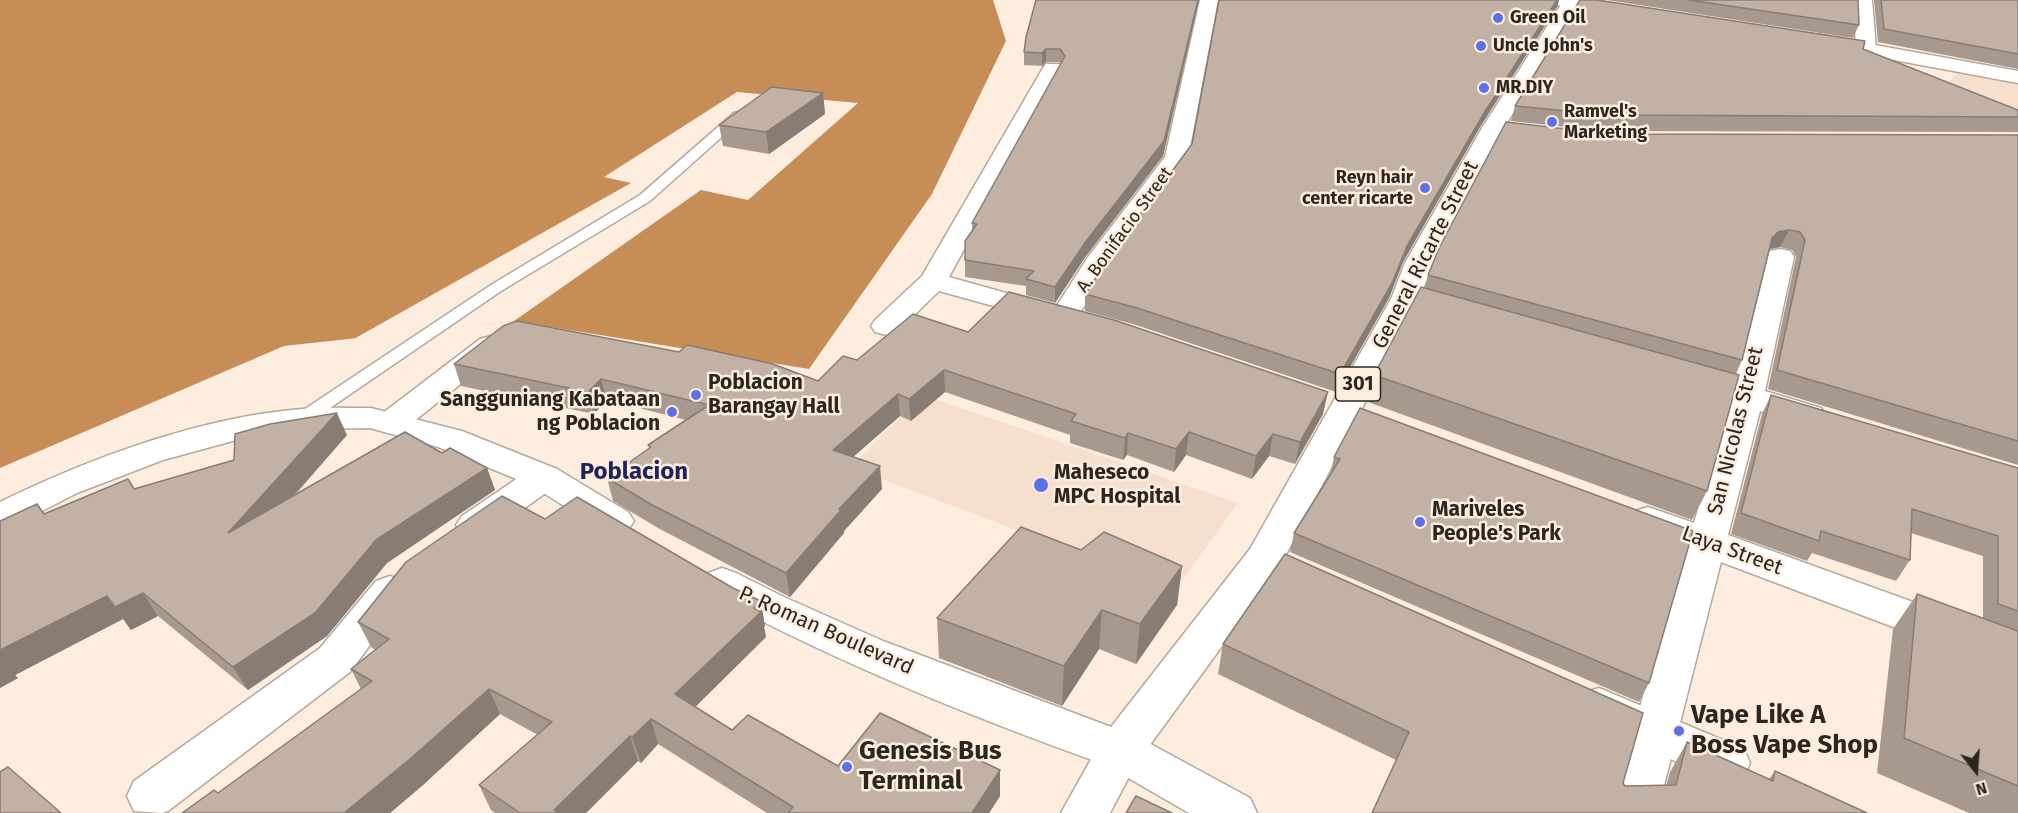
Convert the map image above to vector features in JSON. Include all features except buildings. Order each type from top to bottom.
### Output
[{"type":"street","name":"A. Bonifacio Street","points":[[1064,316],[1098,263],[1176,158],[1209,0]]},
{"type":"street","points":[[1863,0],[1866,48]]},
{"type":"street","points":[[1566,1],[1642,13]]},
{"type":"street","name":"General Ricarte Street","points":[[1085,813],[1120,750],[1281,565],[1349,410],[1416,302],[1419,263],[1504,129],[1566,1]]},
{"type":"street","points":[[1807,39],[2018,77]]},
{"type":"street","points":[[886,326],[933,280],[1053,68]]},
{"type":"street","name":"San Nicolas Street","points":[[1633,813],[1747,397],[1780,257]]},
{"type":"street","points":[[933,280],[1094,325]]},
{"type":"street","points":[[391,423],[498,339],[513,331]]},
{"type":"street","points":[[1664,372],[1837,424]]},
{"type":"street","points":[[0,517],[64,485],[151,452],[238,429],[302,419],[372,418],[450,439],[544,477],[644,539]]},
{"type":"street","points":[[151,796],[335,660],[402,575],[544,477]]},
{"type":"street","name":"Laya Street","points":[[1620,510],[2018,657]]},
{"type":"street","name":"P. Roman Boulevard","points":[[694,567],[753,600],[885,660],[1120,750],[1233,813]]},
{"type":"street","points":[[1569,693],[1763,779]]},
{"type":"lane","points":[[302,419],[496,288],[645,198],[751,105]]},
{"type":"shaded area","points":[[0,0],[993,0],[1006,41],[932,194],[809,369],[514,321],[284,346],[0,468]]},
{"type":"shaded area","points":[[1959,71],[2018,82],[2018,128],[1936,96]]},
{"type":"shaded area","name":"Maheseco MPC Hospital","points":[[923,395],[1238,503],[1175,590],[850,467]]},
{"type":"pier","points":[[737,92],[858,103],[748,200],[701,190],[514,321],[352,340],[631,183],[604,177]]},
{"type":"place","name":"Green Oil","points":[[1498,18]]},
{"type":"place","name":"Uncle John's","points":[[1481,46]]},
{"type":"place","name":"MR.DIY","points":[[1484,88]]},
{"type":"place","name":"Ramvel's Marketing","points":[[1552,122]]},
{"type":"place","name":"Reyn hair center ricarte","points":[[1425,188]]},
{"type":"place","name":"Poblacion Barangay Hall","points":[[696,395]]},
{"type":"place","name":"Sangguniang Kabataan ng Poblacion","points":[[672,412]]},
{"type":"place","name":"Maheseco MPC Hospital","points":[[1041,485]]},
{"type":"place","name":"Mariveles People's Park","points":[[1420,522]]},
{"type":"place","name":"Vape Like A Boss Vape Shop","points":[[1679,731]]},
{"type":"place","name":"Genesis Bus Terminal","points":[[847,767]]},
{"type":"district","name":"Poblacion","points":[[634,472]]}]
